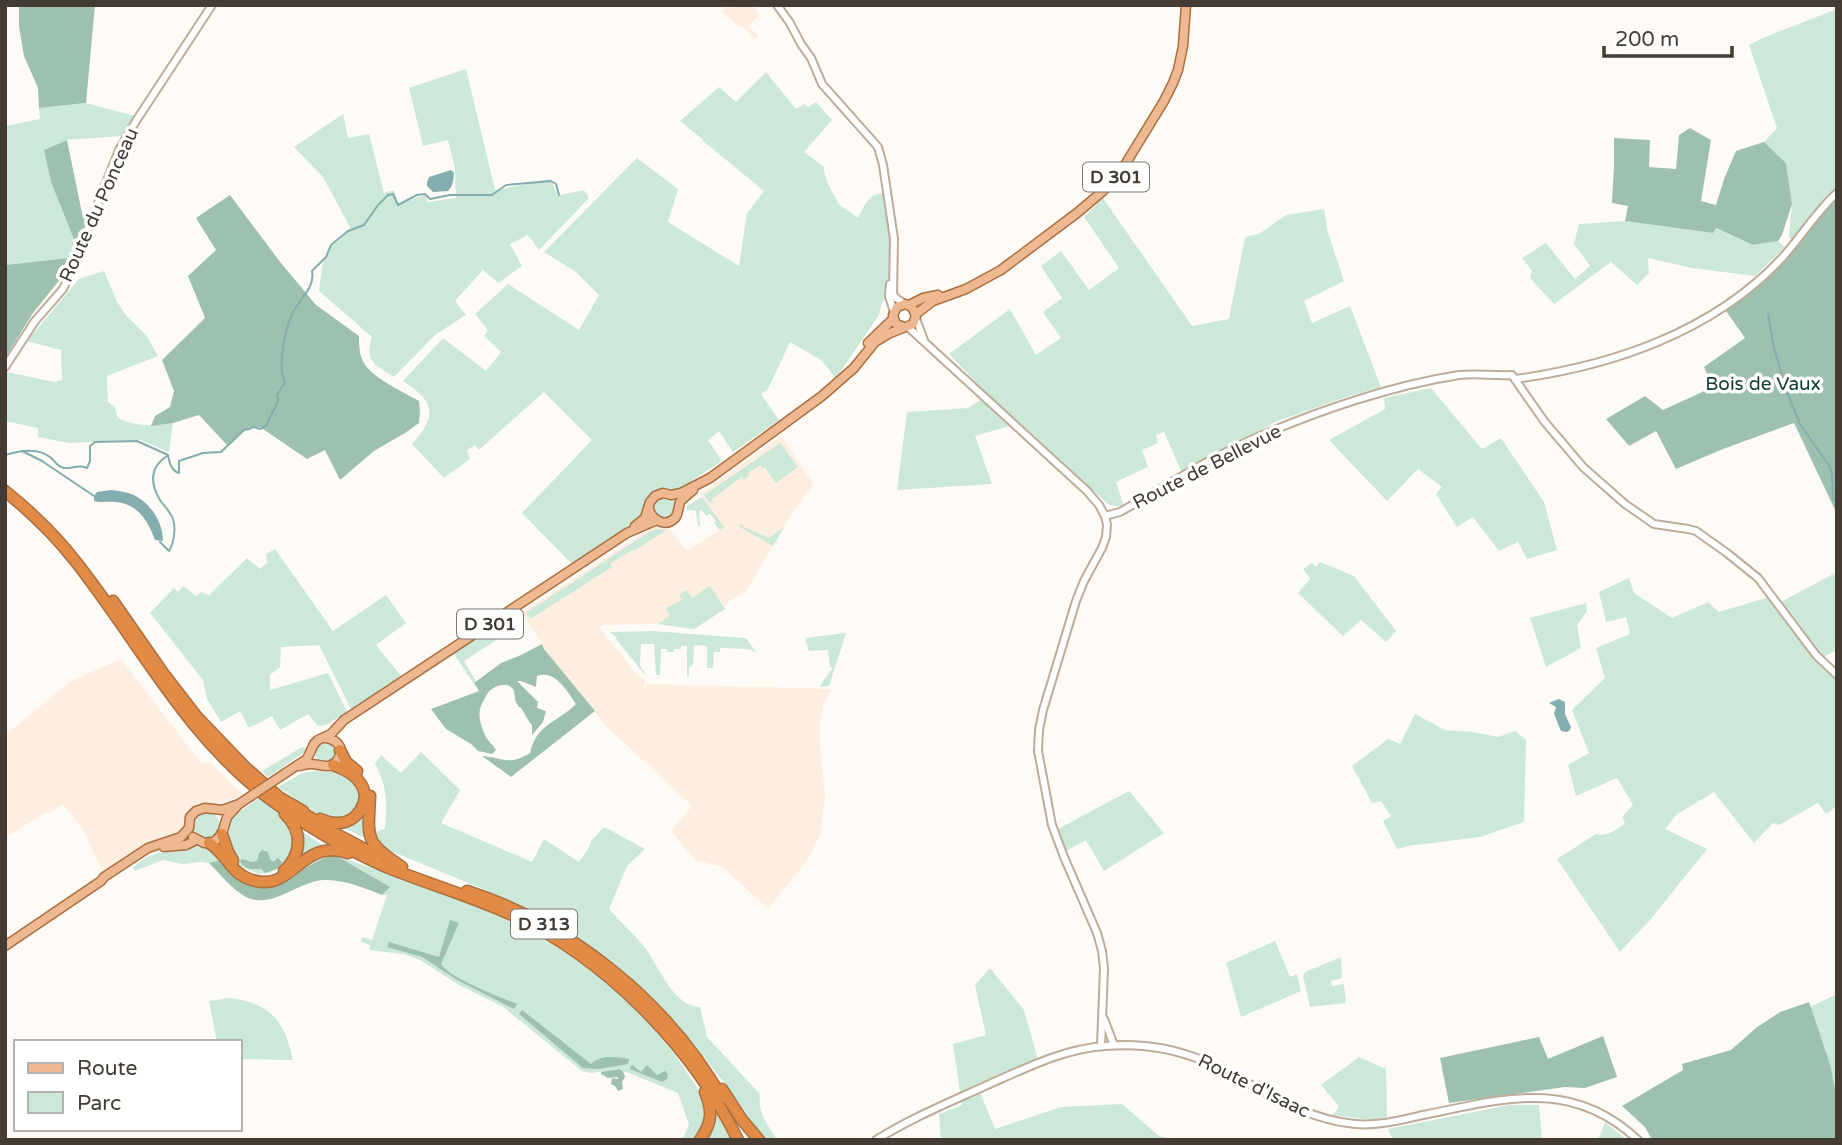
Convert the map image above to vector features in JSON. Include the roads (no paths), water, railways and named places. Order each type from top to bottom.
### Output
[{"type":"highway","name":"D 313","points":[[5,484],[33,507],[81,558],[197,718],[245,767],[279,797],[338,835],[402,867],[498,901],[566,937],[611,971],[672,1028],[738,1140]]},
{"type":"highway","name":"D 313","points":[[5,491],[28,511],[75,561],[187,717],[223,758],[264,794],[326,836],[385,866],[506,912],[575,952],[639,1004],[696,1065],[719,1093],[746,1140]]},
{"type":"highway","points":[[339,747],[346,762],[368,784],[370,838],[383,853],[402,867]]},
{"type":"highway","points":[[297,809],[337,823],[347,821],[358,814],[365,800],[363,788],[353,775],[333,765]]},
{"type":"highway","points":[[223,829],[231,858],[246,872],[256,876],[271,876],[288,867],[297,852],[297,829],[264,794]]},
{"type":"highway","points":[[209,843],[217,848],[235,871],[257,881],[268,882],[281,878],[307,858],[321,850],[329,849],[385,866]]},
{"type":"highway","name":"D 313","points":[[696,1065],[712,1113],[700,1140]]},
{"type":"highway","name":"D 313","points":[[696,1065],[716,1082],[759,1140]]},
{"type":"main road","name":"D 301","points":[[916,316],[933,301],[966,289],[1001,270],[1077,213],[1103,191],[1123,168],[1173,83],[1183,47],[1186,5]]},
{"type":"main road","name":"D 301","points":[[907,305],[923,298],[974,285]]},
{"type":"main road","points":[[678,505],[700,484],[837,384],[875,342],[913,324],[916,316],[907,305],[897,307],[893,316],[871,338],[837,384]]},
{"type":"main road","points":[[893,316],[896,324],[906,327]]},
{"type":"main road","points":[[671,495],[678,505],[677,513],[672,520],[657,520],[649,509],[651,500],[656,495],[681,493],[700,484]]},
{"type":"main road","name":"D 301","points":[[326,738],[348,718],[626,533],[645,518],[649,509]]},
{"type":"main road","name":"D 301","points":[[626,533],[657,520]]},
{"type":"main road","points":[[287,772],[306,764],[333,765],[338,760],[338,731],[348,718]]},
{"type":"main road","points":[[239,804],[216,810],[196,810],[190,817],[192,837],[214,842],[239,804],[305,760],[318,740],[333,740],[339,747]]},
{"type":"main road","points":[[312,750],[318,764]]},
{"type":"main road","points":[[216,810],[220,814],[223,829]]},
{"type":"main road","points":[[5,946],[141,851],[178,840],[189,828]]},
{"type":"main road","points":[[101,881],[107,880],[148,852],[186,845],[196,840]]},
{"type":"street","name":"Route du Ponceau","points":[[5,367],[35,321],[62,289],[120,150],[212,5]]},
{"type":"street","points":[[777,5],[811,58],[822,84],[878,147],[893,229],[893,293],[907,305]]},
{"type":"street","points":[[783,13],[791,5]]},
{"type":"street","name":"Route de Bellevue","points":[[1105,516],[1119,512],[1259,436],[1303,418],[1369,397],[1461,375],[1513,377],[1594,365],[1671,337],[1722,308],[1764,275],[1782,258],[1837,193]]},
{"type":"street","points":[[893,316],[889,292],[894,268]]},
{"type":"street","points":[[916,316],[925,342]]},
{"type":"street","points":[[906,327],[1087,491],[1100,505],[1105,516],[1106,537],[1076,601],[1043,710],[1038,751],[1055,832],[1101,944],[1104,968],[1101,1046]]},
{"type":"street","points":[[1513,377],[1544,421],[1575,458],[1625,504],[1654,524],[1696,531],[1753,573],[1816,655],[1837,675]]},
{"type":"street","points":[[1103,1017],[1114,1045]]},
{"type":"street","name":"Route d'Isaac","points":[[876,1140],[909,1120],[1042,1061],[1079,1049],[1114,1045],[1153,1047],[1192,1057],[1311,1115],[1337,1122],[1391,1122],[1512,1098],[1548,1098],[1596,1111],[1639,1140]]},
{"type":"water","points":[[451,170],[454,173],[448,191],[433,192],[427,186],[429,177]]},
{"type":"water","points":[[111,490],[134,495],[146,503],[158,520],[163,541],[155,540],[145,520],[130,506],[124,503],[94,501],[97,492]]},
{"type":"water","points":[[1559,699],[1565,702],[1565,714],[1571,727],[1567,732],[1561,731],[1554,714],[1556,707],[1549,703]]},
{"type":"waterway","points":[[5,455],[34,451],[45,454],[62,467],[87,468],[90,446],[95,442],[137,441],[168,455],[172,468],[179,473],[179,461],[203,453],[221,452],[244,430],[266,426],[278,401],[277,395],[285,383],[282,357],[288,325],[310,287],[312,271],[326,257],[331,245],[348,231],[364,225],[388,195],[393,194],[398,205],[417,195],[425,194],[430,199],[450,195],[492,195],[506,185],[551,181],[556,184],[559,195]]},
{"type":"waterway","points":[[1768,314],[1774,348],[1788,395],[1800,424],[1830,467],[1833,499],[1837,502]]},
{"type":"waterway","points":[[22,451],[42,461],[94,496]]},
{"type":"waterway","points":[[160,542],[169,551],[174,531],[173,519],[160,500],[153,482],[157,465],[167,456]]},
{"type":"park label","name":"Bois de Vaux","points":[[1763,384]]}]
